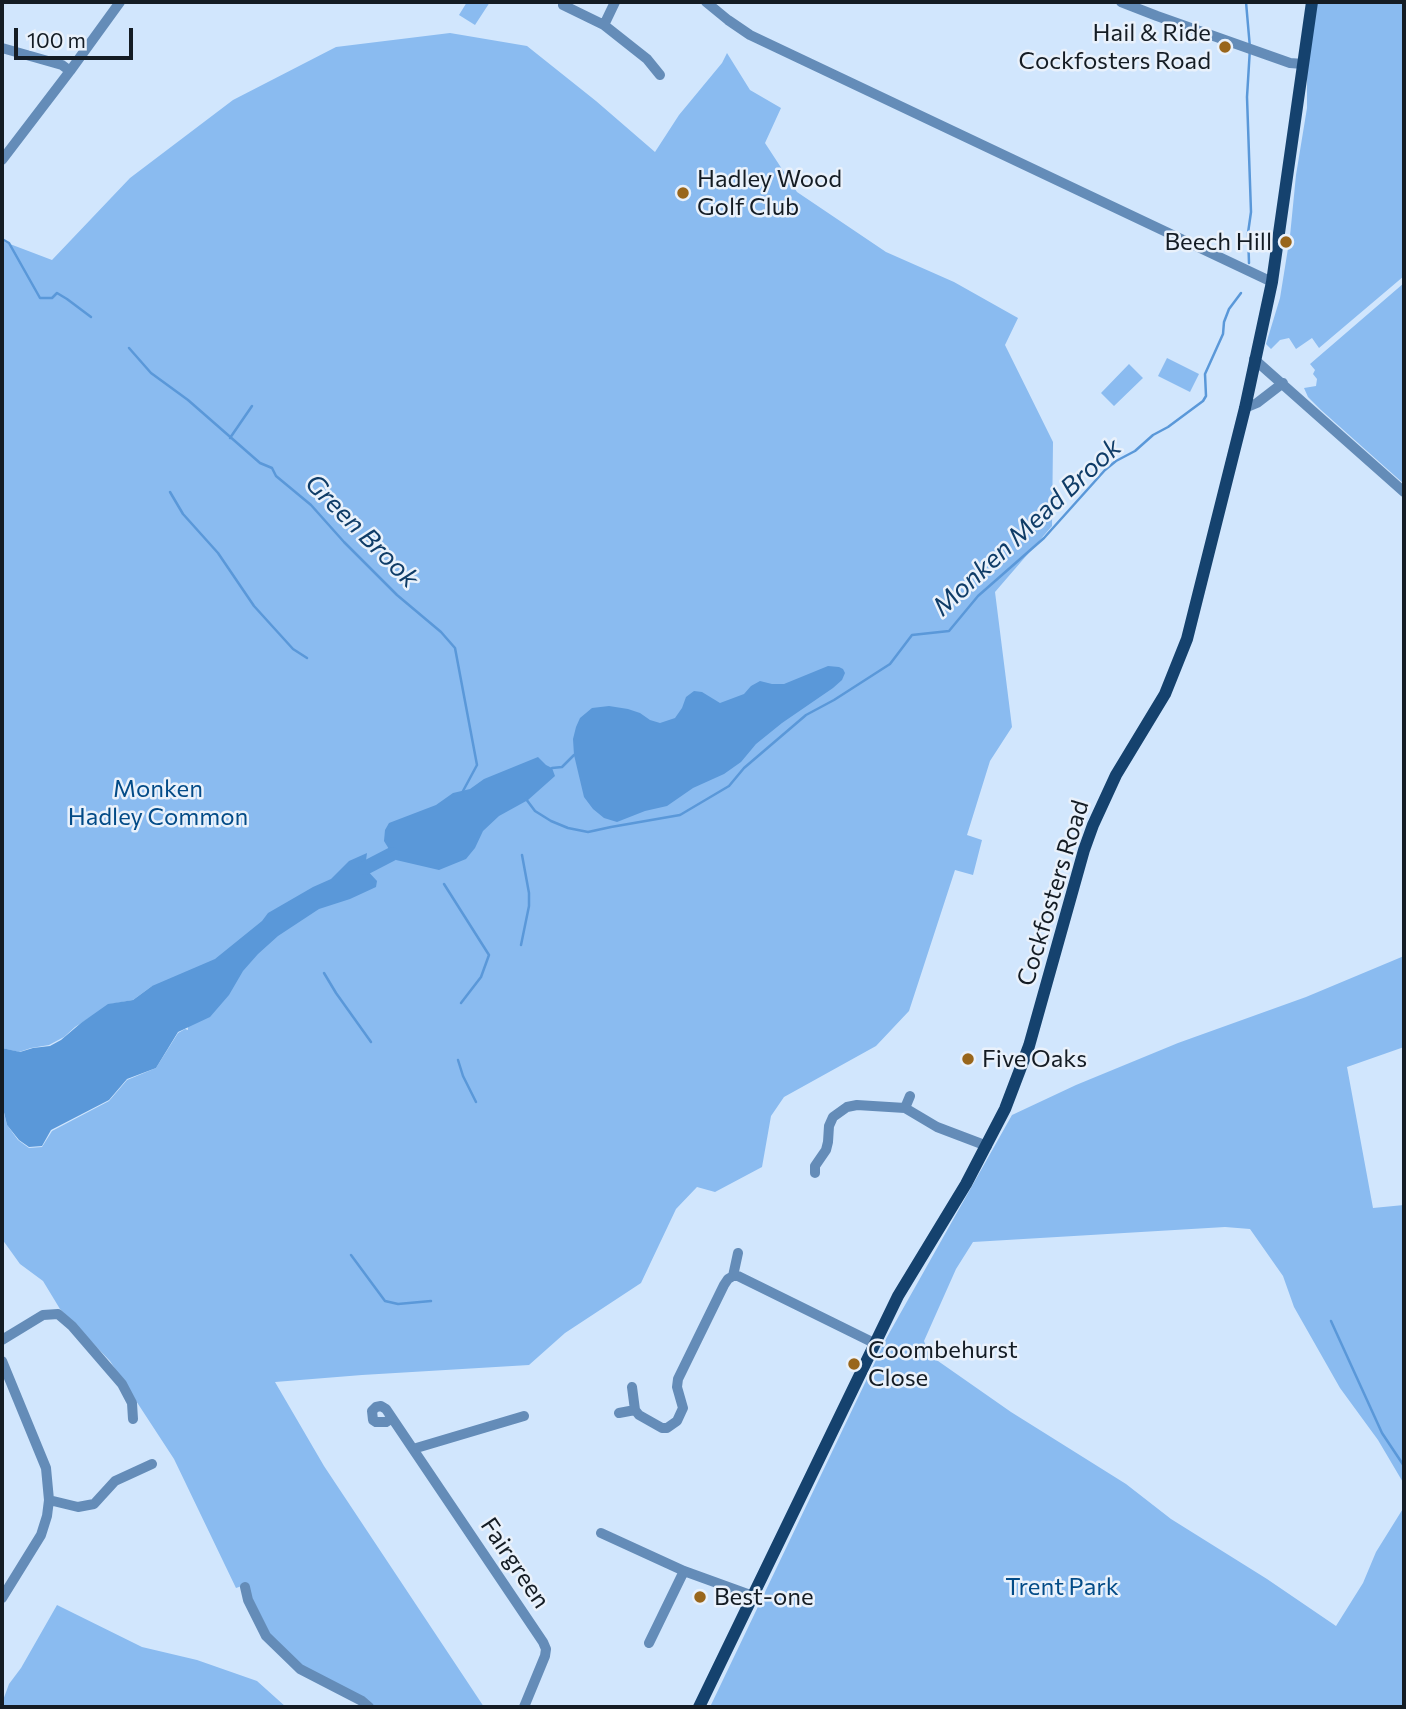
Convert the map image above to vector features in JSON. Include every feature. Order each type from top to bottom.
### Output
[{"type":"main road","name":"Cockfosters Road","points":[[699,1707],[898,1296],[987,1146],[1005,1109],[1029,1046],[1093,825],[1116,775],[1165,694],[1187,639],[1245,408],[1272,282],[1312,2]]},
{"type":"street","points":[[2,160],[120,2]]},
{"type":"street","points":[[604,24],[615,2]]},
{"type":"street","points":[[706,2],[750,35],[1272,282]]},
{"type":"street","points":[[1121,2],[1234,44],[1290,63],[1303,64]]},
{"type":"street","points":[[563,5],[604,24],[647,59],[660,75]]},
{"type":"street","points":[[2,48],[61,65],[70,71]]},
{"type":"street","points":[[1254,359],[1404,492]]},
{"type":"street","points":[[1245,408],[1257,403],[1283,383]]},
{"type":"street","points":[[905,1108],[910,1096]]},
{"type":"street","points":[[815,1174],[814,1166],[828,1142],[829,1126],[838,1112],[857,1105],[905,1108],[937,1127],[987,1146]]},
{"type":"street","points":[[733,1276],[738,1254]]},
{"type":"street","points":[[632,1387],[635,1410],[645,1420],[662,1428],[667,1428],[677,1421],[682,1408],[678,1379],[724,1286],[733,1276],[738,1276],[874,1343]]},
{"type":"street","points":[[2,1340],[43,1315],[58,1314],[72,1326],[122,1384],[132,1403],[132,1419]]},
{"type":"street","points":[[2,1361],[46,1468],[50,1500],[41,1535],[2,1598]]},
{"type":"street","points":[[619,1413],[635,1410]]},
{"type":"street","points":[[414,1450],[524,1416]]},
{"type":"street","name":"Fairgreen","points":[[392,1418],[543,1642],[545,1656],[524,1707]]},
{"type":"street","points":[[50,1500],[78,1507],[94,1504],[115,1481],[152,1464]]},
{"type":"street","points":[[601,1533],[684,1571],[753,1596]]},
{"type":"street","points":[[649,1643],[684,1571]]},
{"type":"street","points":[[245,1587],[248,1600],[266,1636],[300,1669],[369,1707]]},
{"type":"green space","points":[[467,2],[490,2],[475,25],[459,15]]},
{"type":"green space","points":[[1313,2],[1404,2],[1404,276],[1319,348],[1312,338],[1296,349],[1289,338],[1280,340],[1271,349],[1266,344],[1280,298],[1307,108],[1307,60]]},
{"type":"green space","name":"Monken Hadley Common","points":[[450,33],[527,46],[655,152],[679,115],[722,63],[727,53],[750,90],[781,108],[765,143],[797,192],[886,252],[954,282],[1018,318],[1005,345],[1053,442],[1052,526],[995,592],[1012,727],[990,761],[967,835],[982,840],[973,875],[955,870],[909,1011],[876,1046],[784,1097],[771,1116],[762,1167],[715,1192],[697,1187],[676,1209],[641,1283],[565,1333],[529,1365],[275,1382],[324,1466],[484,1707],[375,1707],[299,1665],[268,1634],[254,1605],[248,1584],[236,1588],[174,1459],[110,1361],[60,1309],[43,1281],[20,1264],[2,1239],[2,1105],[7,1125],[18,1140],[29,1148],[42,1147],[52,1131],[109,1101],[127,1080],[156,1068],[178,1033],[188,1030],[187,1012],[152,986],[133,1000],[111,1004],[49,1045],[19,1052],[2,1048],[2,241],[52,260],[130,178],[233,100],[336,47]]},
{"type":"green space","points":[[1404,283],[1404,484],[1321,410],[1308,397],[1304,388],[1316,386],[1317,379],[1313,374],[1315,370],[1310,364]]},
{"type":"green space","points":[[1167,358],[1199,374],[1190,392],[1158,376]]},
{"type":"green space","points":[[1129,364],[1143,378],[1114,406],[1101,393]]},
{"type":"green space","name":"Trent Park","points":[[1404,956],[1404,1047],[1347,1067],[1373,1208],[1404,1205],[1404,1484],[1378,1440],[1340,1388],[1294,1307],[1283,1276],[1250,1229],[1225,1227],[973,1242],[956,1269],[924,1341],[928,1352],[938,1361],[1011,1412],[1126,1484],[1171,1519],[1336,1626],[1363,1583],[1376,1552],[1404,1507],[1404,1707],[710,1707],[887,1337],[1012,1115],[1178,1043],[1306,997]]},
{"type":"green space","points":[[57,1605],[142,1647],[197,1660],[257,1681],[286,1707],[2,1707],[9,1684]]},
{"type":"shaded area","points":[[828,666],[839,667],[845,673],[833,688],[782,723],[756,744],[741,762],[724,774],[693,788],[667,806],[617,822],[604,818],[584,797],[573,739],[580,718],[592,708],[609,706],[628,709],[660,723],[675,718],[686,697],[694,691],[702,692],[720,703],[744,694],[760,681],[784,684]]},
{"type":"shaded area","points":[[538,757],[552,768],[555,776],[528,800],[499,816],[483,831],[466,859],[439,870],[396,860],[384,841],[389,823],[436,805],[453,793],[470,789],[484,779]]},
{"type":"shaded area","points":[[367,853],[365,868],[377,881],[376,887],[319,909],[278,936],[243,971],[229,995],[210,1017],[178,1032],[156,1068],[127,1079],[109,1100],[51,1130],[42,1146],[29,1147],[19,1140],[7,1125],[2,1104],[2,1048],[20,1052],[50,1046],[108,1004],[133,1000],[152,986],[215,959],[262,921],[268,913],[331,879],[349,861]]},
{"type":"waterway","name":"Monken Mead Brook","points":[[1246,2],[1250,48],[1247,97],[1251,212],[1248,233],[1249,263]]},
{"type":"waterway","name":"Green Brook","points":[[2,239],[9,243],[40,298],[52,298],[57,293],[91,317]]},
{"type":"waterway","name":"Monken Mead Brook","points":[[526,799],[535,811],[551,821],[588,832],[680,815],[729,786],[744,768],[806,715],[890,664],[912,635],[949,631],[978,596],[1044,538],[1105,470],[1203,401],[1206,396],[1205,374],[1223,334],[1229,309],[1241,293]]},
{"type":"waterway","name":"Green Brook","points":[[129,348],[151,373],[188,400],[260,463],[272,468],[276,476],[311,505],[397,595],[441,632],[455,648],[477,765],[463,791]]},
{"type":"waterway","points":[[230,438],[252,406]]},
{"type":"waterway","points":[[170,492],[183,514],[218,553],[254,606],[293,649],[307,658]]},
{"type":"waterway","points":[[552,768],[562,767],[574,755]]},
{"type":"waterway","points":[[365,868],[392,854]]},
{"type":"waterway","points":[[521,945],[529,906],[522,855]]},
{"type":"waterway","points":[[444,884],[489,955],[481,977],[461,1003]]},
{"type":"waterway","points":[[324,973],[371,1042]]},
{"type":"waterway","points":[[458,1060],[476,1102]]},
{"type":"waterway","points":[[351,1255],[385,1301],[398,1304],[431,1301]]},
{"type":"waterway","points":[[1331,1321],[1382,1433],[1404,1466]]},
{"type":"place","name":"Hail & Ride Cockfosters Road","points":[[1225,47]]},
{"type":"place","name":"Hadley Wood Golf Club","points":[[683,193]]},
{"type":"place","name":"Beech Hill","points":[[1286,242]]},
{"type":"place","name":"Five Oaks","points":[[968,1059]]},
{"type":"place","name":"Coombehurst Close","points":[[854,1364]]},
{"type":"place","name":"Best-one","points":[[700,1597]]}]
